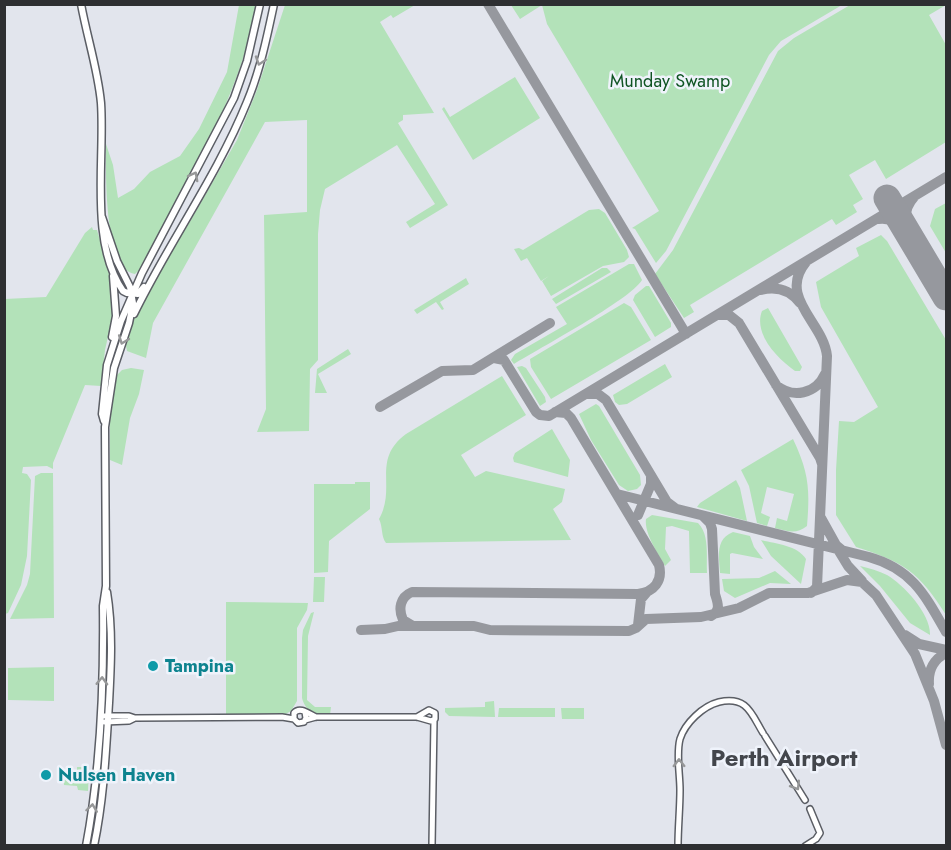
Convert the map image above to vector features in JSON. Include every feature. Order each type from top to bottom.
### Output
[{"type":"highway","points":[[81,4],[100,102],[103,239],[111,267],[116,316],[102,414],[105,427]]},
{"type":"highway","points":[[110,352],[142,273],[234,98],[247,61],[260,4]]},
{"type":"highway","points":[[129,323],[222,156],[248,101],[267,40],[274,4]]},
{"type":"highway","points":[[86,846],[97,777],[100,719],[103,606],[106,586],[105,427],[114,368],[133,303],[132,294],[102,217]]},
{"type":"highway","points":[[111,267],[123,291],[132,294],[139,294],[152,273],[156,272]]},
{"type":"highway","points":[[124,275],[135,279],[142,273]]},
{"type":"highway","points":[[94,846],[105,773],[108,718],[111,650],[110,609],[106,586]]},
{"type":"main road","points":[[678,846],[679,744],[682,734],[698,714],[710,705],[732,701],[747,707],[805,800]]},
{"type":"main road","points":[[100,719],[129,716],[135,718],[282,717],[294,716],[300,709],[316,717]]},
{"type":"main road","points":[[305,712],[305,720]]},
{"type":"main road","points":[[294,716],[300,723],[316,717],[428,718],[432,730],[432,846]]},
{"type":"main road","points":[[806,846],[820,833],[810,809]]},
{"type":"green space","points":[[239,5],[257,5],[238,74],[210,140],[142,267],[135,274],[125,268],[117,256],[112,238],[108,217],[106,144],[113,165],[118,198],[134,189],[150,172],[180,156],[199,129],[227,72]]},
{"type":"green space","points":[[285,5],[415,5],[393,18],[391,15],[380,22],[434,113],[403,115],[403,120],[398,123],[448,205],[410,228],[406,222],[435,204],[397,145],[325,189],[318,234],[318,360],[310,369],[309,431],[257,432],[266,409],[264,215],[307,212],[307,120],[265,122],[153,323],[146,358],[127,351],[125,341],[137,311],[181,232],[185,230],[237,140],[257,90]]},
{"type":"green space","points":[[511,5],[542,5],[520,19]]},
{"type":"green space","name":"Munday Swamp","points":[[542,5],[842,5],[781,41],[769,55],[666,251],[656,263],[635,229],[632,228],[659,211],[547,24]]},
{"type":"green space","points":[[850,5],[946,5],[929,15],[946,45],[946,142],[886,179],[875,160],[849,175],[863,199],[853,205],[857,212],[836,225],[832,219],[690,305],[694,312],[684,318],[655,274],[673,250],[778,51],[794,38]]},
{"type":"green space","points":[[515,77],[540,118],[473,160],[442,109],[444,107],[450,117]]},
{"type":"green space","points":[[946,203],[946,253],[930,226],[935,209]]},
{"type":"green space","points":[[599,209],[605,213],[629,257],[624,262],[603,266],[551,296],[542,281],[549,276],[541,281],[527,258],[521,261],[514,249],[523,250],[589,210]]},
{"type":"green space","points":[[92,227],[93,230],[97,230],[113,292],[113,314],[105,350],[101,386],[85,385],[53,463],[53,469],[47,466],[23,467],[22,473],[27,474],[31,480],[27,556],[21,585],[8,613],[5,614],[5,299],[46,297],[85,233]]},
{"type":"green space","points":[[881,235],[887,241],[946,340],[946,615],[927,588],[909,570],[887,558],[856,547],[836,515],[839,421],[854,422],[878,407],[821,307],[816,282],[859,256],[856,248]]},
{"type":"green space","points":[[629,264],[634,264],[642,280],[634,289],[603,311],[514,364],[511,360],[515,354],[567,324],[556,307]]},
{"type":"green space","points":[[602,268],[607,268],[611,272],[556,304],[552,299]]},
{"type":"green space","points":[[466,278],[469,284],[440,302],[444,309],[442,310],[436,302],[417,314],[414,310]]},
{"type":"green space","points":[[649,286],[671,323],[671,327],[655,337],[633,300],[635,295]]},
{"type":"green space","points":[[624,303],[631,307],[651,340],[551,399],[531,367],[530,359]]},
{"type":"green space","points":[[768,308],[802,367],[800,371],[795,371],[781,360],[764,337],[760,320],[762,311]]},
{"type":"green space","points":[[348,349],[351,354],[318,374],[327,393],[315,393],[317,369]]},
{"type":"green space","points":[[665,364],[672,377],[627,404],[619,405],[615,402],[613,395]]},
{"type":"green space","points":[[517,367],[526,368],[545,397],[546,402],[540,406]]},
{"type":"green space","points":[[131,368],[144,370],[139,394],[130,418],[122,465],[110,460],[110,420],[115,377],[122,370]]},
{"type":"green space","points":[[502,376],[526,415],[461,455],[475,477],[486,471],[565,489],[562,502],[553,509],[571,540],[386,543],[379,519],[386,496],[387,464],[396,444],[406,434]]},
{"type":"green space","points":[[596,404],[640,475],[641,485],[637,489],[628,491],[619,485],[591,440],[579,414]]},
{"type":"green space","points":[[552,429],[570,460],[568,477],[514,462],[515,453]]},
{"type":"green space","points":[[793,439],[805,472],[808,502],[807,526],[799,531],[791,532],[775,528],[777,518],[787,521],[794,494],[767,487],[761,513],[770,517],[767,526],[757,523],[749,486],[741,470]]},
{"type":"green space","points":[[41,473],[53,473],[54,618],[10,619],[30,574],[35,476]]},
{"type":"green space","points":[[736,480],[747,521],[697,507],[700,503]]},
{"type":"green space","points":[[355,482],[370,482],[370,509],[329,541],[328,572],[314,573],[314,484],[355,484]]},
{"type":"green space","points":[[652,515],[698,523],[706,540],[707,573],[690,573],[689,531],[672,526],[666,527],[665,549],[671,560],[665,566],[647,531],[646,519]]},
{"type":"green space","points":[[733,532],[750,536],[754,547],[763,559],[732,553],[730,554],[730,574],[720,573],[719,549],[723,539]]},
{"type":"green space","points":[[761,540],[786,546],[802,554],[806,559],[801,584],[771,556]]},
{"type":"green space","points":[[860,566],[887,575],[901,586],[921,609],[930,635],[910,623],[880,586]]},
{"type":"green space","points":[[775,571],[791,584],[770,583],[735,598],[724,591],[722,579],[759,578]]},
{"type":"green space","points":[[314,577],[325,577],[324,602],[313,602]]},
{"type":"green space","points":[[226,602],[308,603],[307,610],[297,628],[297,701],[291,711],[284,715],[226,716]]},
{"type":"green space","points":[[314,612],[308,636],[307,700],[315,707],[331,707],[330,715],[312,712],[306,707],[302,698],[303,630],[311,613]]},
{"type":"green space","points":[[54,667],[54,701],[8,700],[8,668]]},
{"type":"green space","points":[[494,701],[495,717],[449,716],[445,712],[445,708],[485,707],[485,702]]},
{"type":"green space","points":[[499,708],[555,708],[555,717],[498,717]]},
{"type":"green space","points":[[561,708],[584,708],[584,719],[562,719]]},
{"type":"green space","points":[[77,767],[89,767],[88,791],[78,790],[77,786],[64,785],[63,773],[77,771]]},
{"type":"taxiway","points":[[488,4],[686,334]]},
{"type":"taxiway","points":[[494,358],[504,360],[536,412],[549,416],[946,177]]},
{"type":"taxiway","points":[[910,235],[906,216],[908,206],[914,197]]},
{"type":"taxiway","points":[[878,219],[895,222],[908,233]]},
{"type":"taxiway","points":[[806,262],[798,275],[799,298],[824,344],[827,356],[817,587],[811,593]]},
{"type":"taxiway","points":[[761,290],[783,290],[800,303]]},
{"type":"taxiway","points":[[718,315],[729,315],[739,323],[822,464]]},
{"type":"taxiway","points":[[380,407],[442,371],[473,370],[550,323]]},
{"type":"taxiway","points":[[776,385],[790,392],[804,392],[816,386],[825,374]]},
{"type":"taxiway","points":[[586,394],[598,394],[606,400],[667,502],[675,508]]},
{"type":"taxiway","points":[[413,626],[403,620],[400,608],[405,597],[412,592],[638,594],[649,591],[656,585],[660,576],[659,565],[571,418],[566,413],[555,412]]},
{"type":"taxiway","points":[[638,515],[651,484],[651,476]]},
{"type":"taxiway","points":[[617,494],[884,562],[907,576],[916,585],[946,632]]},
{"type":"taxiway","points":[[703,516],[712,529],[715,594],[718,606],[716,612],[711,616]]},
{"type":"taxiway","points":[[821,518],[836,545],[842,550]]},
{"type":"taxiway","points":[[837,548],[848,566],[862,581]]},
{"type":"taxiway","points":[[361,630],[398,626],[474,626],[490,630],[629,631],[646,619],[701,617],[739,608],[769,593],[808,593],[847,580],[862,582],[876,595],[915,654],[934,701],[946,745]]},
{"type":"taxiway","points":[[638,625],[641,599],[647,592]]},
{"type":"taxiway","points":[[905,635],[919,644],[946,650]]},
{"type":"taxiway","points":[[929,684],[933,666],[938,658],[946,653]]},
{"type":"runway","points":[[887,198],[946,297]]},
{"type":"place","name":"Tampina","points":[[153,666]]},
{"type":"place","name":"Nulsen Haven","points":[[46,775]]},
{"type":"district","name":"Perth Airport","points":[[784,757]]}]
